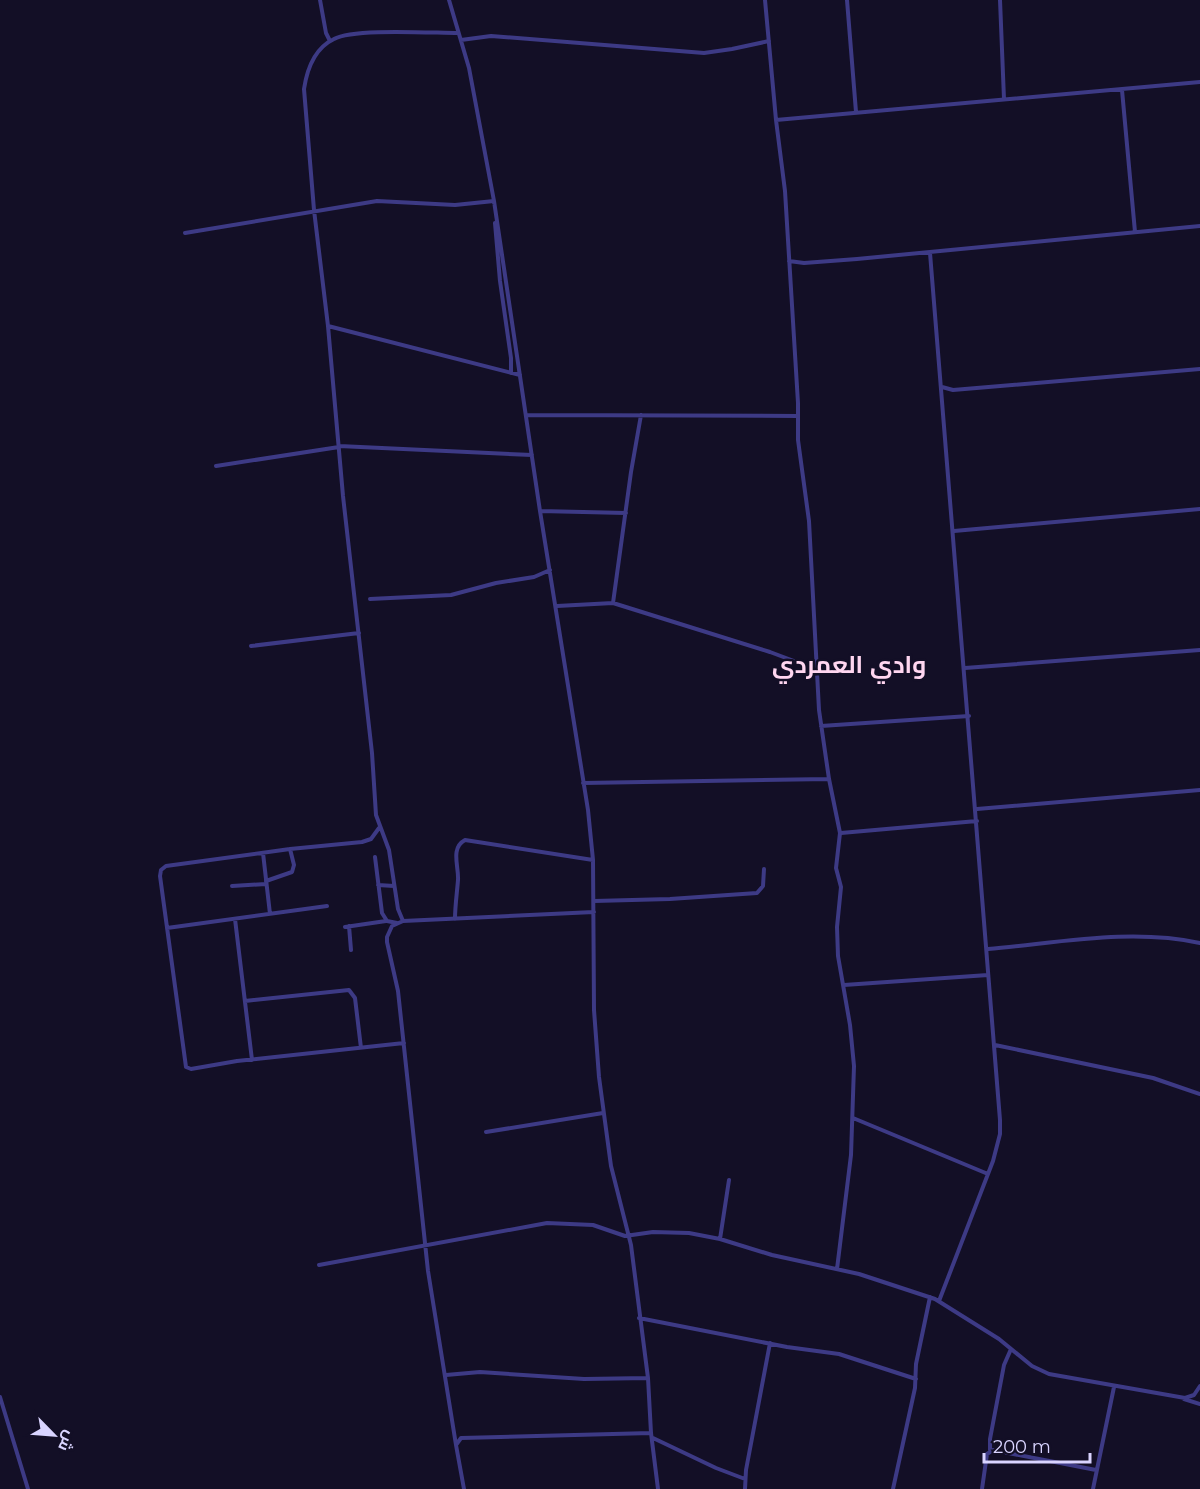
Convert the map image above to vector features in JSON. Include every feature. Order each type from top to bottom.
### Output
[{"type":"street","points":[[320,0],[326,33],[330,41]]},
{"type":"street","points":[[449,0],[471,77],[494,201],[540,511],[584,783],[593,860],[595,1034],[603,1113],[611,1166],[629,1236],[648,1378],[658,1489]]},
{"type":"street","points":[[765,0],[783,175],[799,456],[809,521],[821,726],[840,833],[836,868],[841,887],[837,942],[852,1045],[853,1118],[848,1193],[837,1269]]},
{"type":"street","points":[[847,0],[856,112]]},
{"type":"street","points":[[1000,0],[1004,99]]},
{"type":"street","points":[[403,921],[398,909],[389,850],[379,827],[376,809],[328,326],[314,210],[304,89],[312,61],[330,41],[343,35],[458,33]]},
{"type":"street","points":[[460,40],[491,36],[704,52],[732,50],[769,41]]},
{"type":"street","points":[[776,120],[1200,82]]},
{"type":"street","points":[[1122,90],[1135,232]]},
{"type":"street","points":[[185,233],[314,210],[387,200],[445,205],[494,201]]},
{"type":"street","points":[[494,201],[498,261],[511,373]]},
{"type":"street","points":[[789,261],[799,263],[930,253],[1200,226]]},
{"type":"street","points":[[930,253],[977,809],[1000,1120],[997,1148],[939,1300]]},
{"type":"street","points":[[328,326],[520,375]]},
{"type":"street","points":[[942,387],[953,390],[1200,369]]},
{"type":"street","points":[[527,415],[798,416]]},
{"type":"street","points":[[613,603],[641,415]]},
{"type":"street","points":[[216,466],[339,446],[532,455]]},
{"type":"street","points":[[954,531],[1200,509]]},
{"type":"street","points":[[540,511],[626,513]]},
{"type":"street","points":[[370,599],[446,596],[496,583],[534,577],[550,570]]},
{"type":"street","points":[[463,584],[464,591]]},
{"type":"street","points":[[557,606],[613,603],[770,652],[818,670]]},
{"type":"street","points":[[251,646],[359,633]]},
{"type":"street","points":[[965,668],[1200,650]]},
{"type":"street","points":[[821,726],[969,716]]},
{"type":"street","points":[[584,783],[829,779]]},
{"type":"street","points":[[977,809],[1200,790]]},
{"type":"street","points":[[840,833],[977,821]]},
{"type":"street","points":[[379,827],[375,836],[367,841],[163,867],[160,876],[185,1065],[190,1069],[404,1043]]},
{"type":"street","points":[[455,919],[457,854],[459,844],[465,840],[593,860]]},
{"type":"street","points":[[232,886],[266,882],[292,872],[294,865],[290,849]]},
{"type":"street","points":[[262,853],[270,914]]},
{"type":"street","points":[[375,857],[382,914],[387,921]]},
{"type":"street","points":[[594,901],[757,894],[762,889],[764,869]]},
{"type":"street","points":[[378,885],[394,886]]},
{"type":"street","points":[[167,928],[327,906]]},
{"type":"street","points":[[464,1489],[424,1247],[398,991],[387,942],[389,931],[397,923],[403,921],[594,912]]},
{"type":"street","points":[[235,919],[252,1060]]},
{"type":"street","points":[[351,950],[347,926],[387,921],[397,923]]},
{"type":"street","points":[[988,949],[1130,936],[1166,937],[1200,943]]},
{"type":"street","points":[[844,985],[988,975]]},
{"type":"street","points":[[245,1001],[349,990],[356,998],[361,1048]]},
{"type":"street","points":[[995,1045],[1153,1078],[1200,1094]]},
{"type":"street","points":[[486,1132],[603,1113]]},
{"type":"street","points":[[853,1118],[988,1174]]},
{"type":"street","points":[[720,1239],[729,1180]]},
{"type":"street","points":[[319,1265],[547,1223],[593,1225],[621,1236],[670,1232],[720,1239],[772,1256],[872,1278],[939,1300],[1043,1372],[1182,1398],[1200,1404]]},
{"type":"street","points":[[893,1489],[916,1379],[916,1360],[930,1297]]},
{"type":"street","points":[[639,1318],[839,1354],[916,1379]]},
{"type":"street","points":[[745,1489],[770,1343]]},
{"type":"street","points":[[982,1489],[1004,1365],[1011,1349]]},
{"type":"street","points":[[446,1375],[480,1372],[584,1379],[648,1378]]},
{"type":"street","points":[[1182,1398],[1194,1395],[1200,1386]]},
{"type":"street","points":[[1093,1489],[1114,1387]]},
{"type":"street","points":[[1194,1395],[1200,1404]]},
{"type":"street","points":[[0,1396],[28,1489]]},
{"type":"street","points":[[456,1445],[459,1439],[464,1437],[652,1436],[716,1468],[745,1479]]},
{"type":"street","points":[[990,1450],[1096,1470]]},
{"type":"district","name":"وادي العمردي","points":[[849,665]]}]
